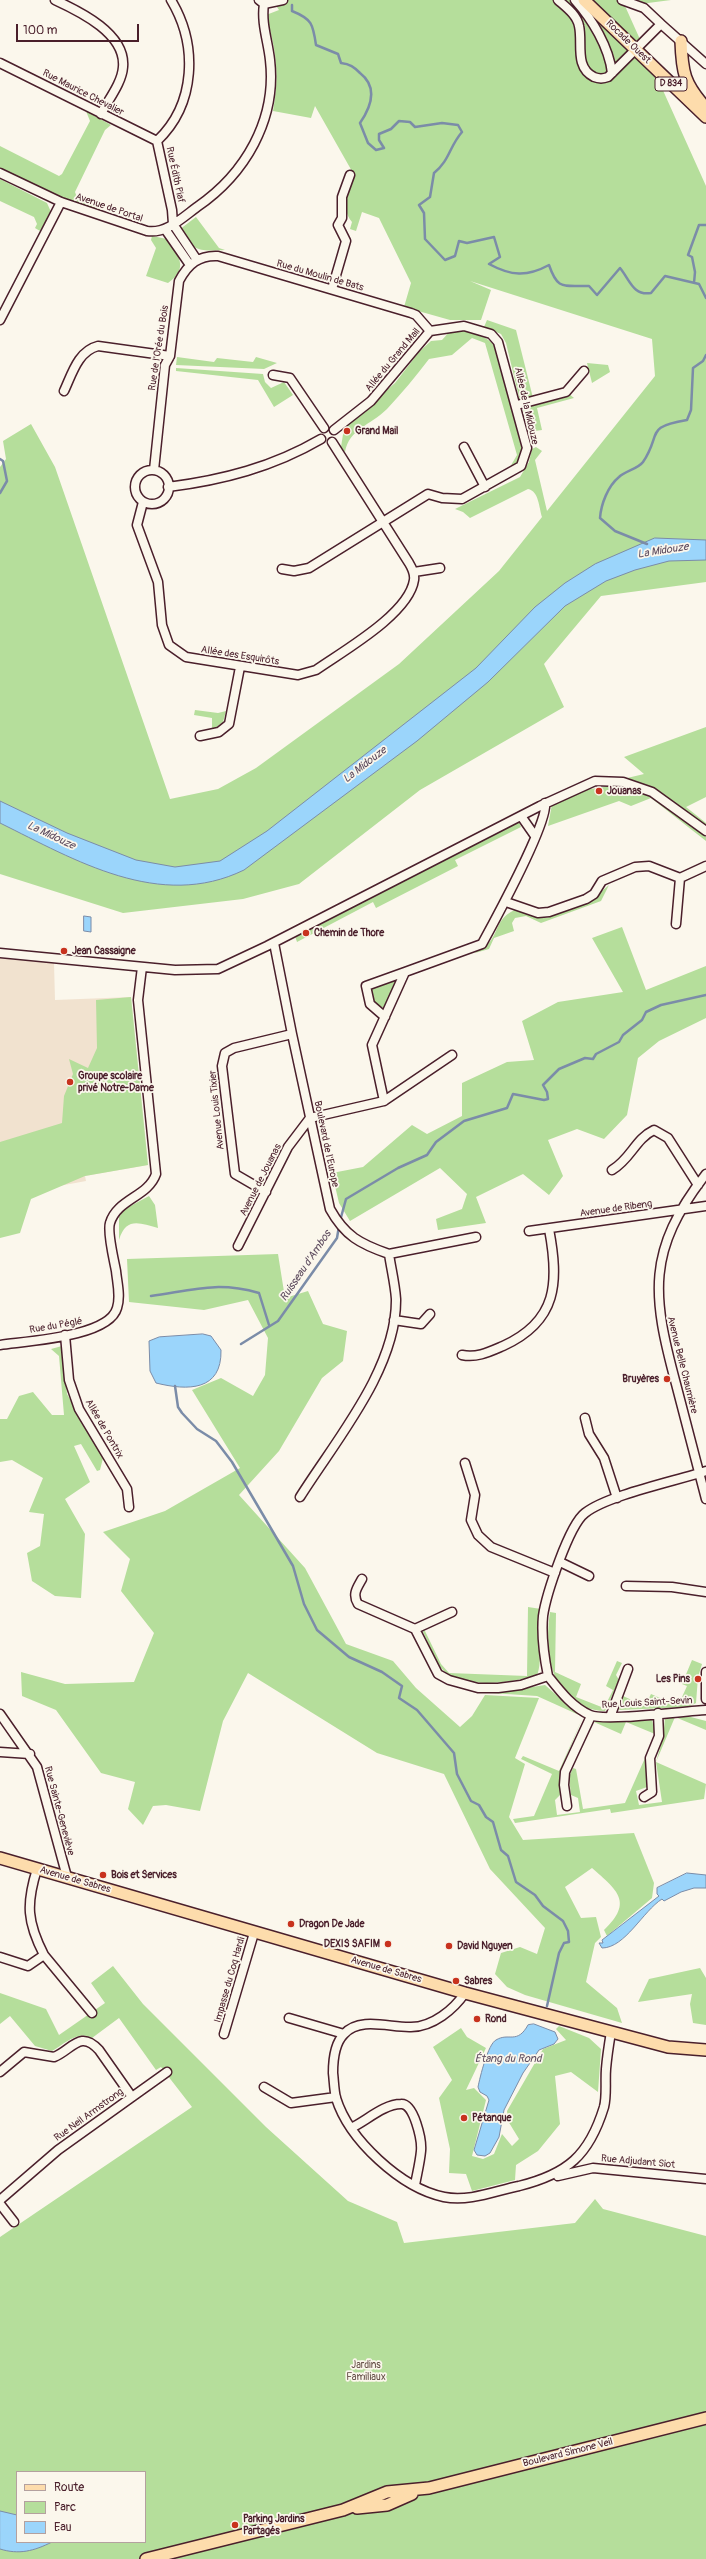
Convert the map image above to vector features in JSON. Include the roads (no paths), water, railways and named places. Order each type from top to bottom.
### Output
[{"type":"main road","name":"Rocade Ouest","points":[[584,0],[706,117]]},
{"type":"main road","points":[[680,41],[684,79],[691,92],[706,108]]},
{"type":"main road","name":"Avenue de Sabres","points":[[0,1858],[254,1933],[465,1993],[668,2047],[706,2050]]},
{"type":"main road","name":"Boulevard Simone Veil","points":[[146,2559],[343,2510],[387,2505],[429,2488],[706,2418]]},
{"type":"street","points":[[55,0],[106,32],[121,49],[123,61],[121,75],[101,114]]},
{"type":"street","name":"Rue Édith Piaf","points":[[172,0],[179,15],[187,42],[189,73],[179,113],[167,131],[157,141],[172,210],[173,224]]},
{"type":"street","points":[[262,2],[283,0]]},
{"type":"street","points":[[558,0],[574,16],[579,26],[583,67],[588,73],[600,79],[612,73],[661,24]]},
{"type":"street","points":[[575,0],[593,25],[611,65],[612,73]]},
{"type":"street","points":[[622,0],[644,8],[706,64]]},
{"type":"street","name":"Avenue de Portal","points":[[0,173],[61,202],[147,231],[158,232],[173,224],[210,197],[238,171],[261,132],[271,78],[262,16],[262,2]]},
{"type":"street","name":"Rue Maurice Chevalier","points":[[0,63],[157,141]]},
{"type":"street","points":[[332,289],[346,241],[338,225],[342,218],[342,197],[350,175]]},
{"type":"street","points":[[0,320],[61,202]]},
{"type":"street","points":[[173,224],[197,260]]},
{"type":"street","points":[[165,229],[190,265]]},
{"type":"street","name":"Rue du Moulin de Bats","points":[[197,260],[207,256],[218,256],[332,289],[416,315],[430,332]]},
{"type":"street","name":"Rue de l'Orée du Bois","points":[[154,470],[165,365],[170,356],[179,281],[190,265],[197,260]]},
{"type":"street","name":"Allée de la Midouze","points":[[282,569],[294,571],[309,568],[428,494],[442,498],[462,499],[515,471],[521,466],[526,457],[527,448],[501,346],[495,338],[480,329],[464,326],[430,332]]},
{"type":"street","name":"Allée du Grand Mail","points":[[334,430],[371,401],[430,332]]},
{"type":"street","points":[[64,391],[83,354],[90,348],[98,346],[170,356]]},
{"type":"street","points":[[517,405],[566,392],[584,370]]},
{"type":"street","points":[[273,375],[290,378],[324,428]]},
{"type":"street","points":[[330,427],[334,430],[336,438],[332,442],[325,442],[321,439],[320,434],[324,428],[330,427]]},
{"type":"street","points":[[168,487],[237,476],[284,458],[321,439]]},
{"type":"street","points":[[332,442],[384,522],[414,572],[440,568]]},
{"type":"street","points":[[464,447],[485,487]]},
{"type":"street","points":[[154,470],[164,476],[168,487],[162,500],[153,504],[143,502],[136,494],[136,479],[144,472],[154,470]]},
{"type":"street","name":"Allée des Esquirôts","points":[[143,502],[137,525],[158,582],[162,625],[170,645],[186,658],[298,675],[316,670],[371,631],[396,609],[411,590],[414,572]]},
{"type":"street","points":[[200,736],[219,732],[229,724],[240,667]]},
{"type":"street","points":[[0,953],[142,967],[202,971],[218,969],[274,943],[545,803],[595,781],[623,782],[652,792],[706,831]]},
{"type":"street","points":[[385,1017],[370,1004],[366,986],[482,944],[506,902],[546,810],[545,803]]},
{"type":"street","points":[[521,816],[535,836]]},
{"type":"street","points":[[506,902],[538,913],[548,912],[586,899],[594,894],[602,881],[635,867],[649,866],[680,878],[706,866]]},
{"type":"street","points":[[676,924],[680,878]]},
{"type":"street","name":"Boulevard de l'Europe","points":[[274,943],[330,1209],[346,1232],[365,1246],[389,1254]]},
{"type":"street","name":"Rue du Péglé","points":[[0,1345],[92,1330],[107,1322],[118,1308],[118,1290],[109,1224],[116,1210],[152,1184],[156,1174],[138,1000],[142,967]]},
{"type":"street","points":[[384,1100],[372,1045],[405,972]]},
{"type":"street","name":"Avenue Louis Tixier","points":[[266,1192],[235,1174],[222,1066],[226,1053],[234,1048],[292,1034]]},
{"type":"street","points":[[310,1118],[384,1100],[452,1055]]},
{"type":"street","name":"Avenue de Jouanas","points":[[238,1246],[288,1147],[310,1118]]},
{"type":"street","points":[[612,1170],[623,1164],[644,1135],[654,1130],[668,1138],[698,1185]]},
{"type":"street","name":"Avenue Belle Chaumière","points":[[706,1174],[680,1210],[669,1232],[660,1266],[657,1294],[659,1314],[703,1472],[706,1499]]},
{"type":"street","name":"Avenue de Ribeng","points":[[529,1231],[706,1206]]},
{"type":"street","points":[[462,1355],[472,1357],[488,1353],[517,1339],[536,1324],[548,1306],[554,1289],[555,1262],[549,1229]]},
{"type":"street","points":[[300,1497],[353,1419],[382,1364],[394,1320],[396,1299],[389,1254],[476,1237]]},
{"type":"street","points":[[394,1320],[421,1324],[430,1314]]},
{"type":"street","name":"Allée de Pontrix","points":[[65,1335],[69,1380],[79,1408],[127,1489],[129,1507]]},
{"type":"street","points":[[585,1418],[589,1434],[604,1458],[617,1498]]},
{"type":"street","points":[[465,1463],[475,1495],[471,1520],[478,1535],[492,1547],[555,1573]]},
{"type":"street","points":[[362,1579],[355,1591],[354,1598],[358,1604],[415,1629],[438,1674],[449,1680],[478,1688],[498,1688],[522,1685],[548,1676],[542,1642],[543,1615],[555,1573],[569,1534],[585,1513],[617,1498],[703,1472]]},
{"type":"street","points":[[560,1562],[588,1576]]},
{"type":"street","points":[[626,1586],[672,1586],[706,1592]]},
{"type":"street","points":[[415,1629],[452,1612]]},
{"type":"street","points":[[610,1717],[628,1669]]},
{"type":"street","points":[[706,1672],[706,1699]]},
{"type":"street","name":"Rue Louis Saint-Sevin","points":[[548,1676],[566,1699],[591,1716],[610,1717],[706,1710]]},
{"type":"street","points":[[644,1797],[652,1792],[650,1758],[659,1736],[658,1713]]},
{"type":"street","name":"Rue Sainte-Geneviève","points":[[0,1714],[30,1754],[37,1767],[67,1877]]},
{"type":"street","points":[[567,1806],[564,1785],[565,1772],[591,1716]]},
{"type":"street","points":[[0,1752],[30,1754]]},
{"type":"street","points":[[37,1869],[29,1904],[30,1926],[44,1955],[92,2013]]},
{"type":"street","name":"Impasse du Coq Hardi","points":[[224,2034],[254,1933]]},
{"type":"street","points":[[0,1957],[28,1966],[44,1955]]},
{"type":"street","points":[[465,1993],[455,2006],[428,2023],[412,2028],[370,2024],[356,2026],[344,2034],[334,2053],[333,2065],[336,2097],[351,2128],[374,2156],[415,2185],[445,2197],[466,2198],[546,2179],[564,2170],[582,2153],[604,2106],[611,2032]]},
{"type":"street","points":[[289,2018],[344,2034]]},
{"type":"street","name":"Rue Neil Armstrong","points":[[0,2072],[24,2052],[54,2057],[77,2041],[85,2040],[93,2043],[99,2050],[132,2097],[58,2150],[0,2200]]},
{"type":"street","points":[[132,2097],[167,2072]]},
{"type":"street","points":[[264,2087],[291,2103],[336,2097]]},
{"type":"street","points":[[351,2128],[388,2107],[401,2103],[408,2106],[413,2112],[422,2150],[415,2185]]},
{"type":"street","name":"Rue Adjudant Siot","points":[[546,2179],[593,2168],[706,2179]]},
{"type":"street","points":[[0,2204],[14,2222]]},
{"type":"water","name":"La Midouze","points":[[655,538],[706,540],[706,560],[669,561],[635,570],[606,581],[565,606],[488,682],[417,741],[244,870],[212,881],[181,885],[150,883],[119,876],[88,865],[0,823],[0,801],[67,833],[136,860],[175,867],[220,861],[267,831],[476,668],[535,607],[565,583],[595,564]]},
{"type":"water","points":[[84,916],[91,917],[91,932],[84,931]]},
{"type":"water","points":[[203,1334],[211,1336],[221,1350],[220,1364],[216,1374],[209,1381],[201,1385],[191,1387],[168,1386],[156,1383],[150,1371],[149,1341],[159,1337]]},
{"type":"water","points":[[687,1873],[706,1875],[706,1888],[694,1888],[681,1892],[664,1901],[662,1899],[626,1936],[610,1946],[602,1948],[599,1943],[603,1943],[602,1940],[659,1896],[657,1894],[657,1888]]},
{"type":"water","name":"Étang du Rond","points":[[534,2024],[555,2032],[558,2039],[554,2044],[539,2050],[523,2073],[504,2110],[499,2137],[490,2153],[485,2156],[477,2155],[474,2150],[489,2100],[487,2096],[480,2092],[478,2087],[487,2054],[496,2040],[520,2035],[528,2025]]},
{"type":"water","points":[[0,2511],[16,2515],[16,2543],[50,2543],[33,2550],[20,2552],[0,2549]]},
{"type":"waterway","points":[[292,5],[292,11],[304,17],[310,23],[314,32],[316,45],[338,54],[341,63],[354,67],[369,84],[371,91],[370,104],[360,123],[368,143],[376,150],[384,148],[379,140],[379,134],[391,129],[399,121],[410,122],[415,127],[442,123],[458,125],[462,132],[443,163],[434,173],[430,197],[419,205],[424,213],[425,239],[445,260],[455,256],[459,241],[467,243],[494,237],[500,257],[489,264],[505,271],[519,274],[533,272],[549,265],[555,279],[559,283],[567,286],[589,286],[597,295],[620,268],[632,286],[640,292],[651,293],[665,276],[699,284],[706,298]]},
{"type":"waterway","points":[[694,283],[695,272],[692,257],[688,255],[699,225],[706,225]]},
{"type":"waterway","name":"La Midouze","points":[[647,544],[615,531],[600,518],[602,507],[608,490],[615,481],[643,462],[659,429],[687,420],[691,410],[693,368],[703,361],[706,355]]},
{"type":"waterway","points":[[0,459],[3,461],[7,481],[0,493]]},
{"type":"waterway","name":"Ruisseau d'Ambos","points":[[340,1221],[346,1199],[398,1168],[427,1155],[436,1142],[464,1121],[507,1108],[513,1094],[544,1100],[548,1099],[547,1092],[543,1085],[559,1069],[585,1058],[593,1059],[596,1054],[619,1042],[623,1035],[642,1020],[646,1012],[661,1005],[706,995]]},
{"type":"waterway","name":"Ruisseau d'Ambos","points":[[241,1344],[278,1321],[337,1238],[339,1226]]},
{"type":"waterway","name":"Ruisseau d'Ambos","points":[[151,1296],[193,1289],[217,1287],[244,1289],[259,1293],[269,1325]]},
{"type":"waterway","points":[[175,1386],[178,1407],[197,1429],[216,1441],[232,1462],[293,1566],[304,1604],[317,1630],[349,1657],[382,1672],[402,1686],[399,1698],[417,1710],[454,1753],[457,1774],[471,1801],[479,1805],[486,1817],[493,1822],[501,1850],[508,1856],[516,1882],[535,1895],[543,1906],[563,1921],[568,1931],[569,1942],[564,1943],[559,1953],[547,2006]]},
{"type":"place","name":"Grand Mail","points":[[347,431]]},
{"type":"place","name":"Jouanas","points":[[599,791]]},
{"type":"place","name":"Chemin de Thore","points":[[306,933]]},
{"type":"place","name":"Jean Cassaigne","points":[[64,951]]},
{"type":"place","name":"Groupe scolaire privé Notre-Dame","points":[[70,1082]]},
{"type":"place","name":"Bruyères","points":[[667,1379]]},
{"type":"place","name":"Les Pins","points":[[698,1679]]},
{"type":"place","name":"Bois et Services","points":[[103,1875]]},
{"type":"place","name":"Dragon De Jade","points":[[291,1924]]},
{"type":"place","name":"DEXIS SAFIM","points":[[388,1944]]},
{"type":"place","name":"David Nguyen","points":[[449,1946]]},
{"type":"place","name":"Sabres","points":[[456,1981]]},
{"type":"place","name":"Rond","points":[[477,2019]]},
{"type":"place","name":"Pétanque","points":[[464,2118]]},
{"type":"place","name":"Parking Jardins Partagés","points":[[235,2525]]},
{"type":"park label","name":"Jardins Familiaux","points":[[366,2370]]}]
